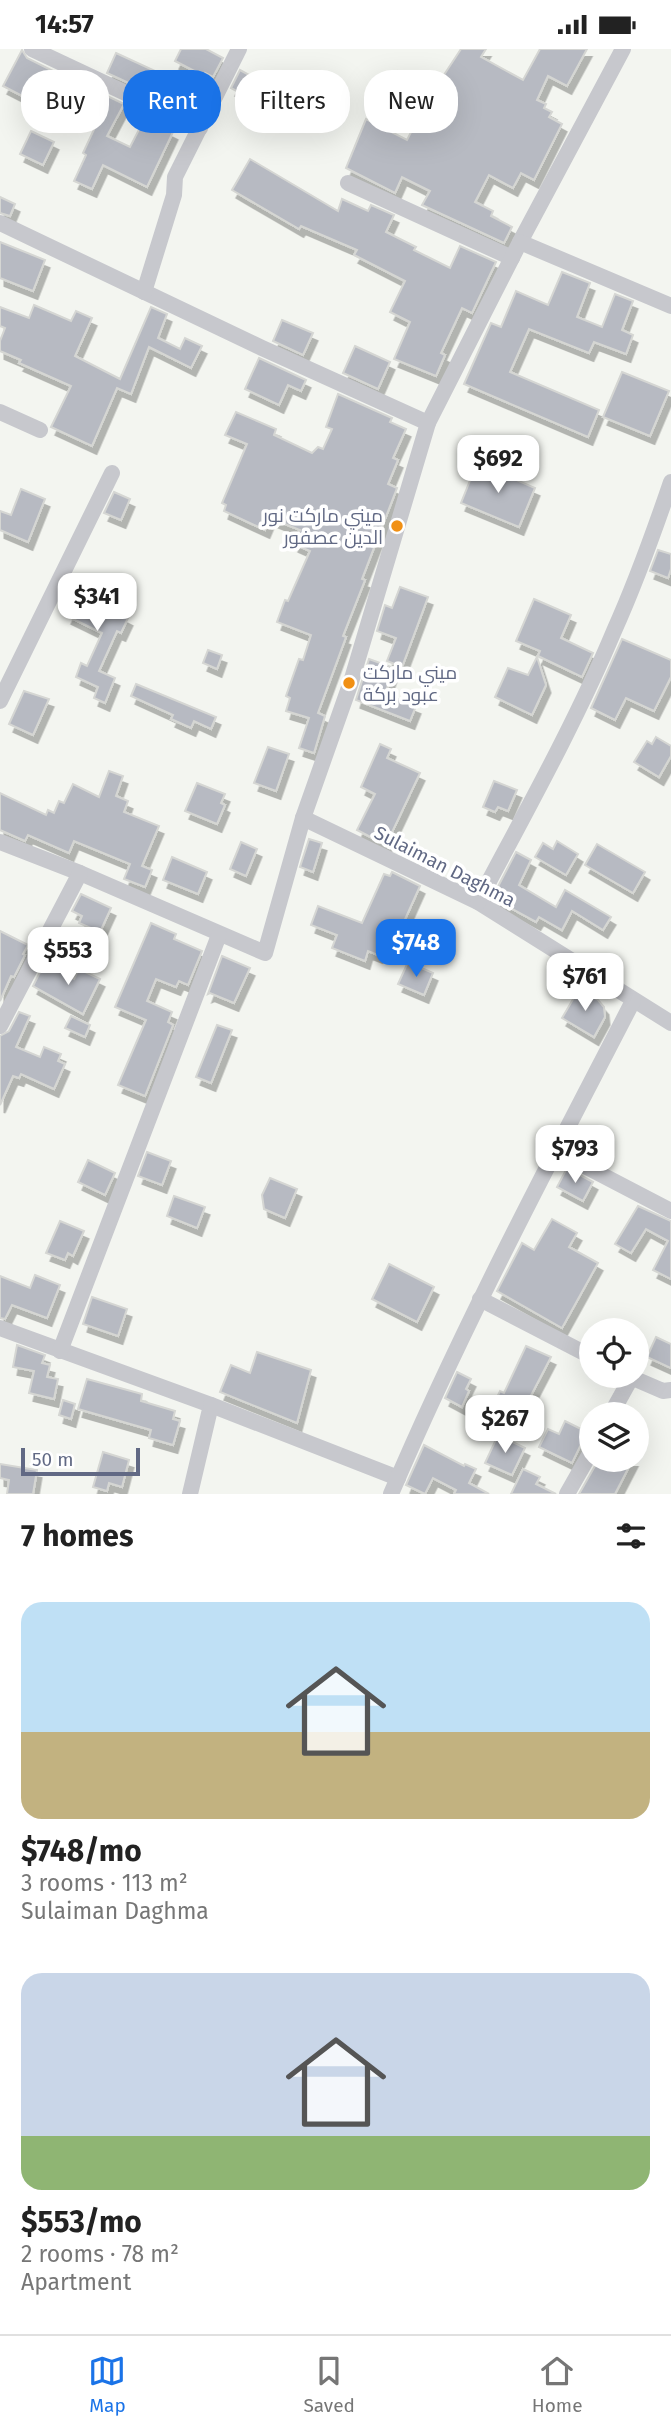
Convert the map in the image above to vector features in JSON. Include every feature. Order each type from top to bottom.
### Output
[{"type":"street","points":[[32,49],[123,92]]},
{"type":"street","points":[[221,85],[239,49]]},
{"type":"street","points":[[0,842],[80,873],[265,953],[303,818],[351,682],[428,423],[520,242],[623,49]]},
{"type":"street","points":[[145,292],[174,195],[175,177],[197,133]]},
{"type":"street","points":[[348,183],[512,258]]},
{"type":"street","points":[[0,223],[428,423]]},
{"type":"street","points":[[520,242],[671,306]]},
{"type":"street","points":[[0,412],[40,430]]},
{"type":"street","points":[[0,701],[112,473]]},
{"type":"street","points":[[478,902],[560,745],[614,633],[671,482]]},
{"type":"street","name":"Sulaiman Daghma","points":[[303,818],[478,902],[671,1023]]},
{"type":"street","points":[[0,1026],[80,873]]},
{"type":"street","points":[[60,1352],[219,935]]},
{"type":"street","points":[[0,1328],[211,1405],[398,1488],[421,1423],[480,1299],[634,1001]]},
{"type":"street","points":[[556,1151],[671,1211]]},
{"type":"street","points":[[480,1299],[579,1350]]},
{"type":"street","points":[[649,1385],[663,1391],[671,1390]]},
{"type":"street","points":[[190,1494],[211,1405]]},
{"type":"street","points":[[567,1494],[580,1472]]},
{"type":"building","points":[[181,49],[206,49],[223,58],[217,70],[192,70],[175,61]]},
{"type":"building","points":[[461,49],[486,49],[481,57],[523,80],[540,49],[587,49],[567,86],[548,76],[537,100],[546,104],[544,108],[552,112],[549,117],[562,124],[534,180],[521,173],[513,188],[489,175],[475,202],[493,211],[491,216],[512,227],[504,243],[422,205],[430,191],[402,177],[395,193],[346,168],[364,124],[364,133],[393,133],[407,140],[411,133],[458,133],[458,70],[447,70]]},
{"type":"building","points":[[22,50],[27,58],[51,70],[21,70],[21,95],[3,86]]},
{"type":"building","points":[[116,53],[153,70],[123,70],[123,80],[109,74]]},
{"type":"building","points":[[109,97],[123,106],[109,132]]},
{"type":"building","points":[[30,133],[54,142],[43,165],[20,154]]},
{"type":"building","points":[[92,133],[109,133],[107,136],[130,147],[137,133],[173,133],[147,187],[103,165],[92,189],[74,181],[86,155],[83,153]]},
{"type":"building","points":[[250,159],[338,211],[342,199],[368,211],[371,205],[394,215],[386,232],[450,268],[460,246],[496,262],[472,313],[462,308],[441,353],[445,355],[436,376],[394,359],[410,322],[390,312],[405,281],[354,255],[357,250],[301,226],[299,229],[232,190]]},
{"type":"building","points":[[0,197],[15,204],[10,216],[0,213]]},
{"type":"building","points":[[0,242],[45,260],[33,291],[0,278]]},
{"type":"building","points":[[562,272],[590,283],[577,317],[602,327],[615,294],[633,301],[622,330],[633,335],[626,354],[594,342],[589,353],[529,329],[510,372],[599,410],[588,437],[464,384],[491,323],[501,327],[516,291],[548,305]]},
{"type":"building","points":[[34,305],[71,321],[76,311],[92,318],[75,356],[120,379],[151,307],[167,314],[158,338],[180,349],[185,338],[202,346],[191,368],[149,347],[131,394],[117,388],[92,446],[51,427],[71,386],[19,363],[21,360],[0,351],[0,341],[5,328],[0,326],[0,307],[29,318]]},
{"type":"building","points":[[282,320],[313,333],[303,355],[273,341]]},
{"type":"building","points":[[355,346],[390,362],[378,389],[343,373]]},
{"type":"building","points":[[259,358],[306,380],[301,391],[288,385],[279,405],[245,389]]},
{"type":"building","points":[[622,372],[669,391],[650,436],[603,417]]},
{"type":"building","points":[[338,394],[392,418],[390,422],[406,429],[393,458],[398,460],[388,484],[397,488],[362,579],[365,580],[318,713],[325,716],[314,753],[299,748],[309,718],[286,711],[290,698],[286,696],[311,635],[277,622],[310,551],[294,544],[300,530],[270,518],[265,530],[224,511],[226,505],[222,503],[247,444],[225,435],[236,412],[276,429],[274,435],[312,453],[318,447],[323,449],[332,429],[326,427]]},
{"type":"building","points":[[477,463],[535,488],[519,527],[461,503]]},
{"type":"building","points":[[21,489],[45,499],[28,542],[0,530],[0,511],[11,515]]},
{"type":"building","points":[[114,492],[130,499],[121,520],[104,513]]},
{"type":"building","points":[[658,550],[671,554],[668,578],[650,571]]},
{"type":"building","points":[[89,585],[119,600],[114,611],[128,618],[121,633],[117,631],[99,671],[115,678],[105,703],[94,698],[98,687],[76,677],[81,663],[87,666],[102,633],[67,616],[74,602],[67,598],[72,587],[84,593]]},
{"type":"building","points":[[400,587],[428,597],[402,667],[387,661],[396,638],[377,631],[385,605],[392,608]]},
{"type":"building","points":[[534,599],[571,615],[561,638],[593,653],[582,677],[538,656],[540,651],[516,641]]},
{"type":"building","points":[[622,639],[671,660],[671,677],[654,711],[626,698],[615,720],[591,708]]},
{"type":"building","points":[[208,650],[222,655],[217,669],[203,663]]},
{"type":"building","points":[[537,657],[546,685],[532,715],[495,697],[508,668],[528,675]]},
{"type":"building","points":[[369,659],[394,668],[385,694],[416,706],[410,721],[356,700]]},
{"type":"building","points":[[136,684],[216,717],[211,729],[194,721],[191,728],[171,719],[173,715],[131,696]]},
{"type":"building","points":[[24,691],[49,699],[33,735],[9,724]]},
{"type":"building","points":[[656,737],[671,746],[671,756],[659,777],[634,762],[647,741],[652,744]]},
{"type":"building","points":[[380,744],[391,749],[387,758],[420,773],[386,845],[357,830],[375,794],[361,787]]},
{"type":"building","points":[[268,747],[289,754],[276,791],[254,783]]},
{"type":"building","points":[[109,771],[123,776],[116,796],[128,801],[124,812],[159,826],[142,866],[152,870],[145,887],[124,879],[130,864],[74,841],[69,853],[28,835],[25,841],[0,830],[0,793],[46,815],[48,810],[54,813],[59,801],[64,803],[73,784],[99,797]]},
{"type":"building","points":[[494,781],[517,790],[508,811],[498,807],[495,812],[483,807]]},
{"type":"building","points":[[197,783],[225,794],[221,803],[225,805],[217,824],[185,811]]},
{"type":"building","points":[[309,839],[322,843],[313,872],[300,867]]},
{"type":"building","points":[[557,841],[578,854],[566,875],[535,857],[543,843],[553,849]]},
{"type":"building","points":[[241,842],[257,849],[246,876],[230,869]]},
{"type":"building","points":[[597,844],[645,872],[633,893],[585,865]]},
{"type":"building","points":[[516,852],[531,860],[519,885],[556,907],[565,890],[611,917],[603,930],[572,911],[562,930],[539,917],[536,922],[492,898]]},
{"type":"building","points":[[172,857],[207,872],[198,894],[163,880]]},
{"type":"building","points":[[392,872],[420,886],[398,935],[389,930],[378,955],[368,951],[365,961],[332,948],[337,935],[311,925],[318,906],[362,923],[384,874],[390,876]]},
{"type":"building","points":[[81,894],[111,908],[100,932],[79,923],[82,916],[72,911]]},
{"type":"building","points":[[151,923],[176,934],[174,939],[202,951],[188,985],[179,981],[176,987],[156,979],[147,1001],[172,1012],[168,1022],[173,1025],[145,1096],[118,1085],[146,1020],[115,1007]]},
{"type":"building","points":[[0,931],[28,945],[0,1001]]},
{"type":"building","points":[[222,956],[250,968],[234,1003],[208,994]]},
{"type":"building","points":[[408,962],[433,973],[424,995],[398,984]]},
{"type":"building","points":[[44,964],[74,979],[79,969],[100,979],[83,1014],[33,986]]},
{"type":"building","points":[[579,989],[598,1000],[604,1007],[605,1017],[594,1037],[562,1018]]},
{"type":"building","points":[[19,1012],[30,1016],[16,1047],[40,1057],[44,1047],[61,1054],[58,1061],[65,1064],[54,1089],[21,1074],[19,1078],[13,1076],[0,1105],[0,1036],[9,1031]]},
{"type":"building","points":[[71,1016],[90,1025],[85,1037],[65,1028]]},
{"type":"building","points":[[217,1025],[232,1030],[211,1083],[196,1077]]},
{"type":"building","points":[[147,1152],[171,1161],[162,1185],[138,1176]]},
{"type":"building","points":[[88,1160],[115,1173],[105,1195],[78,1182]]},
{"type":"building","points":[[567,1168],[593,1182],[583,1201],[557,1187]]},
{"type":"building","points":[[270,1178],[297,1189],[285,1218],[264,1209],[262,1195]]},
{"type":"building","points":[[174,1196],[205,1207],[197,1228],[167,1216]]},
{"type":"building","points":[[638,1206],[671,1221],[671,1279],[653,1270],[668,1241],[646,1229],[631,1253],[615,1244]]},
{"type":"building","points":[[552,1219],[577,1233],[569,1247],[598,1263],[562,1328],[497,1291],[522,1243],[534,1250]]},
{"type":"building","points":[[60,1221],[84,1231],[73,1256],[68,1253],[65,1260],[46,1253]]},
{"type":"building","points":[[389,1264],[434,1287],[417,1322],[372,1299]]},
{"type":"building","points":[[35,1275],[60,1285],[47,1318],[12,1305],[5,1319],[0,1318],[0,1276],[30,1288]]},
{"type":"building","points":[[92,1297],[127,1309],[118,1336],[83,1324]]},
{"type":"building","points":[[656,1337],[671,1344],[671,1368],[649,1358]]},
{"type":"building","points":[[17,1345],[45,1355],[42,1363],[50,1365],[47,1377],[58,1379],[54,1399],[29,1393],[34,1371],[13,1367]]},
{"type":"building","points":[[526,1346],[551,1357],[512,1432],[486,1420],[500,1391],[504,1393]]},
{"type":"building","points":[[257,1352],[311,1370],[297,1423],[220,1392],[231,1365],[250,1373]]},
{"type":"building","points":[[457,1372],[471,1379],[462,1407],[445,1398]]},
{"type":"building","points":[[87,1379],[142,1394],[141,1401],[175,1411],[173,1419],[180,1421],[173,1445],[149,1438],[151,1430],[78,1409]]},
{"type":"building","points":[[63,1400],[75,1404],[71,1419],[59,1415]]},
{"type":"building","points":[[565,1421],[579,1428],[579,1449],[572,1463],[539,1447],[548,1429],[559,1434]]},
{"type":"building","points":[[498,1435],[525,1448],[512,1475],[485,1463]]},
{"type":"building","points":[[424,1445],[464,1466],[465,1464],[476,1469],[469,1483],[489,1494],[454,1494],[456,1490],[433,1478],[425,1494],[406,1485]]},
{"type":"building","points":[[103,1452],[129,1460],[122,1487],[109,1483],[107,1491],[93,1487]]},
{"type":"building","points":[[0,1464],[37,1470],[33,1494],[7,1494],[9,1480],[0,1478]]},
{"type":"building","points":[[523,1469],[540,1477],[536,1484],[556,1494],[511,1494]]},
{"type":"building","points":[[592,1472],[626,1472],[615,1494],[579,1494]]},
{"type":"place","name":"ميني ماركت نور الدين عصفور","points":[[397,526]]},
{"type":"place","name":"ميني ماركت عبود بركة","points":[[349,683]]}]
